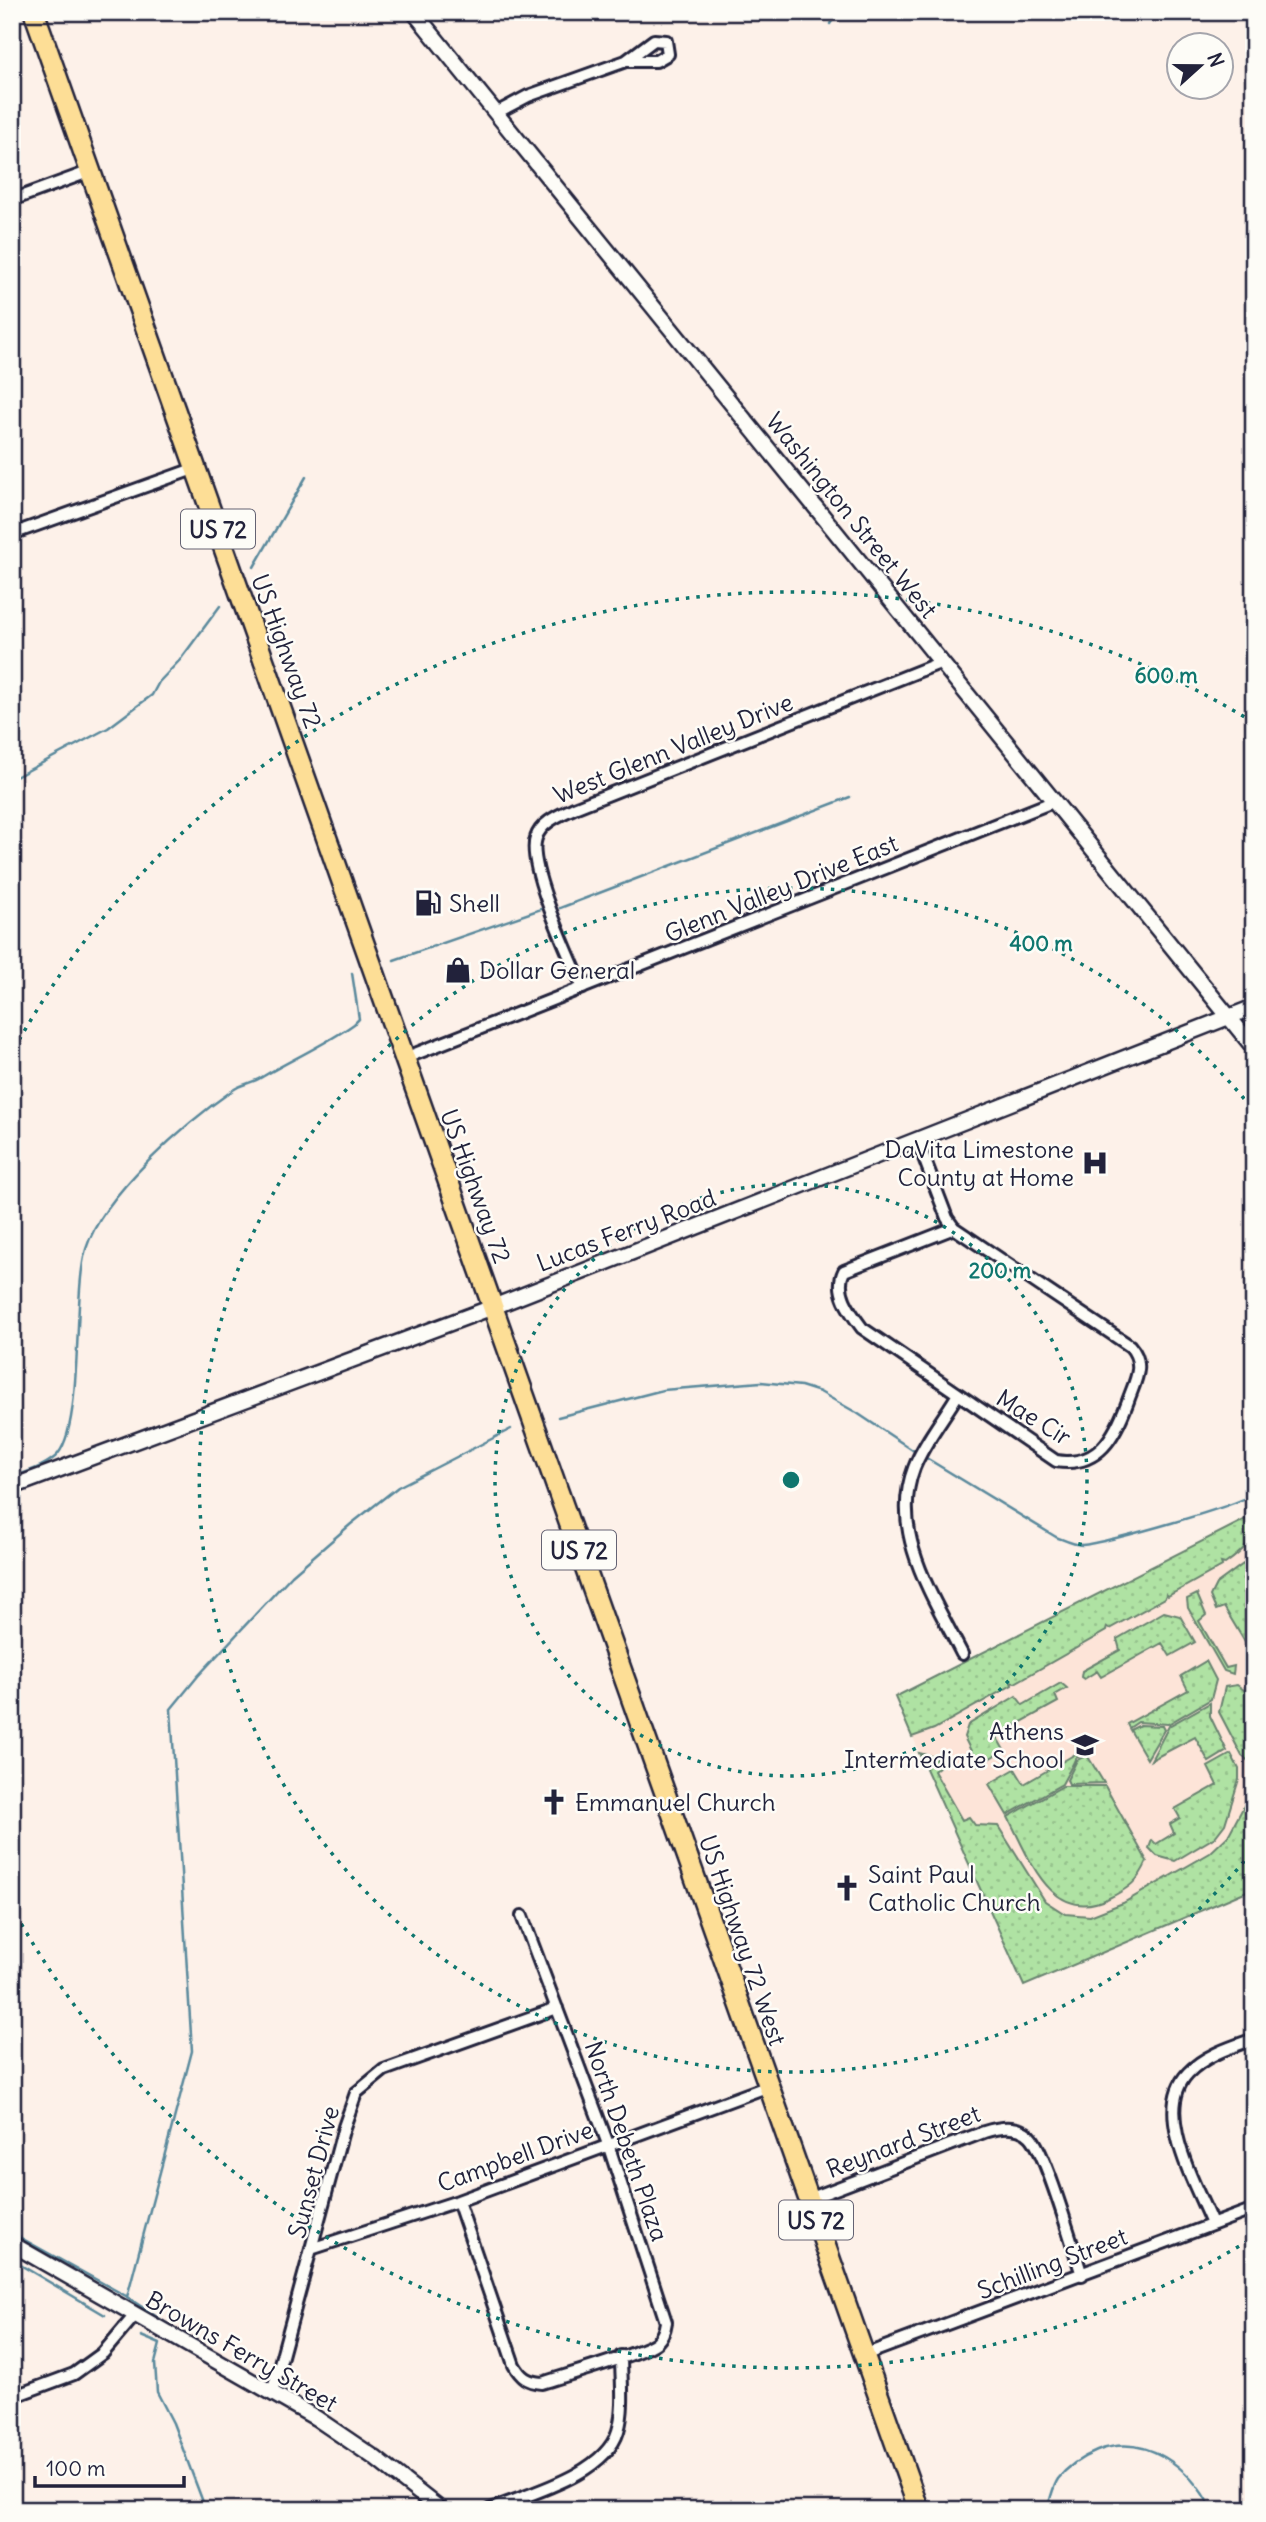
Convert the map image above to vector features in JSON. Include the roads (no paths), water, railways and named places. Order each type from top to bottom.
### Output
[{"type":"highway","name":"US Highway 72","points":[[34,12],[494,1307]]},
{"type":"highway","name":"US Highway 72 West","points":[[494,1307],[919,2510]]},
{"type":"street","name":"Washington Street West","points":[[414,12],[1254,1048]]},
{"type":"street","points":[[496,113],[528,96],[626,61]]},
{"type":"street","points":[[12,200],[91,171]]},
{"type":"street","points":[[12,534],[196,468]]},
{"type":"street","name":"West Glenn Valley Drive","points":[[583,988],[535,862],[536,837],[543,826],[574,808],[942,662]]},
{"type":"street","name":"Glenn Valley Drive East","points":[[405,1058],[1055,801]]},
{"type":"street","name":"Lucas Ferry Road","points":[[12,1487],[494,1307],[918,1142],[1254,1007]]},
{"type":"street","points":[[918,1142],[947,1218],[954,1228]]},
{"type":"street","name":"Mae Cir","points":[[954,1228],[1130,1346],[1139,1360],[1139,1371],[1115,1435],[1080,1461],[1056,1461],[862,1328],[850,1313],[839,1280],[844,1271],[954,1228]]},
{"type":"street","points":[[958,1394],[918,1461],[906,1495],[914,1556],[962,1654]]},
{"type":"street","name":"North Debeth Plaza","points":[[457,2201],[520,2375],[530,2383],[542,2383],[656,2343],[663,2333],[666,2322],[608,2144],[522,1916]]},
{"type":"street","name":"Sunset Drive","points":[[272,2393],[314,2248],[344,2127],[356,2093],[384,2070],[557,2008]]},
{"type":"street","points":[[1212,2224],[1176,2132],[1176,2094],[1188,2073],[1207,2058],[1254,2039]]},
{"type":"street","name":"Campbell Drive","points":[[314,2248],[457,2201],[769,2086]]},
{"type":"street","name":"Reynard Street","points":[[809,2199],[996,2128],[1021,2130],[1031,2137],[1042,2158],[1082,2275]]},
{"type":"street","name":"Schilling Street","points":[[864,2355],[1254,2209]]},
{"type":"street","name":"Browns Ferry Street","points":[[12,2244],[272,2393],[375,2458],[441,2510]]},
{"type":"street","points":[[12,2397],[74,2374],[103,2353],[135,2315]]},
{"type":"street","points":[[489,2510],[588,2469],[607,2453],[618,2432],[621,2356]]},
{"type":"waterway","points":[[830,24],[838,12]]},
{"type":"waterway","points":[[254,567],[306,477]]},
{"type":"waterway","points":[[12,779],[108,728],[152,695],[159,682],[180,660],[220,606]]},
{"type":"waterway","points":[[560,908],[850,797]]},
{"type":"waterway","points":[[394,960],[541,909]]},
{"type":"waterway","points":[[12,1477],[50,1461],[64,1442],[71,1420],[79,1297],[86,1249],[95,1228],[110,1205],[149,1161],[214,1104],[236,1088],[332,1039],[354,1024],[359,1019],[352,973]]},
{"type":"waterway","points":[[558,1417],[663,1390],[761,1382],[801,1386],[820,1392],[857,1413],[917,1453]]},
{"type":"waterway","points":[[169,2325],[127,2297],[192,2051],[171,1709],[292,1575],[351,1524],[398,1487],[511,1429]]},
{"type":"waterway","points":[[923,1456],[1056,1537],[1079,1545],[1172,1523],[1226,1506],[1254,1493]]},
{"type":"waterway","points":[[12,2233],[126,2296]]},
{"type":"waterway","points":[[12,2260],[105,2315]]},
{"type":"waterway","points":[[141,2336],[160,2344],[155,2363],[157,2392],[173,2423],[206,2510]]},
{"type":"waterway","points":[[1046,2510],[1054,2486],[1066,2470],[1086,2456],[1115,2446],[1133,2446],[1165,2457],[1192,2480],[1212,2510]]},
{"type":"place","name":"Shell","points":[[428,903]]},
{"type":"place","name":"Dollar General","points":[[458,970]]},
{"type":"place","name":"DaVita Limestone County at Home","points":[[1095,1163]]},
{"type":"place","name":"Athens Intermediate School","points":[[1085,1745]]},
{"type":"place","name":"Emmanuel Church","points":[[554,1802]]},
{"type":"place","name":"Saint Paul Catholic Church","points":[[847,1888]]}]
